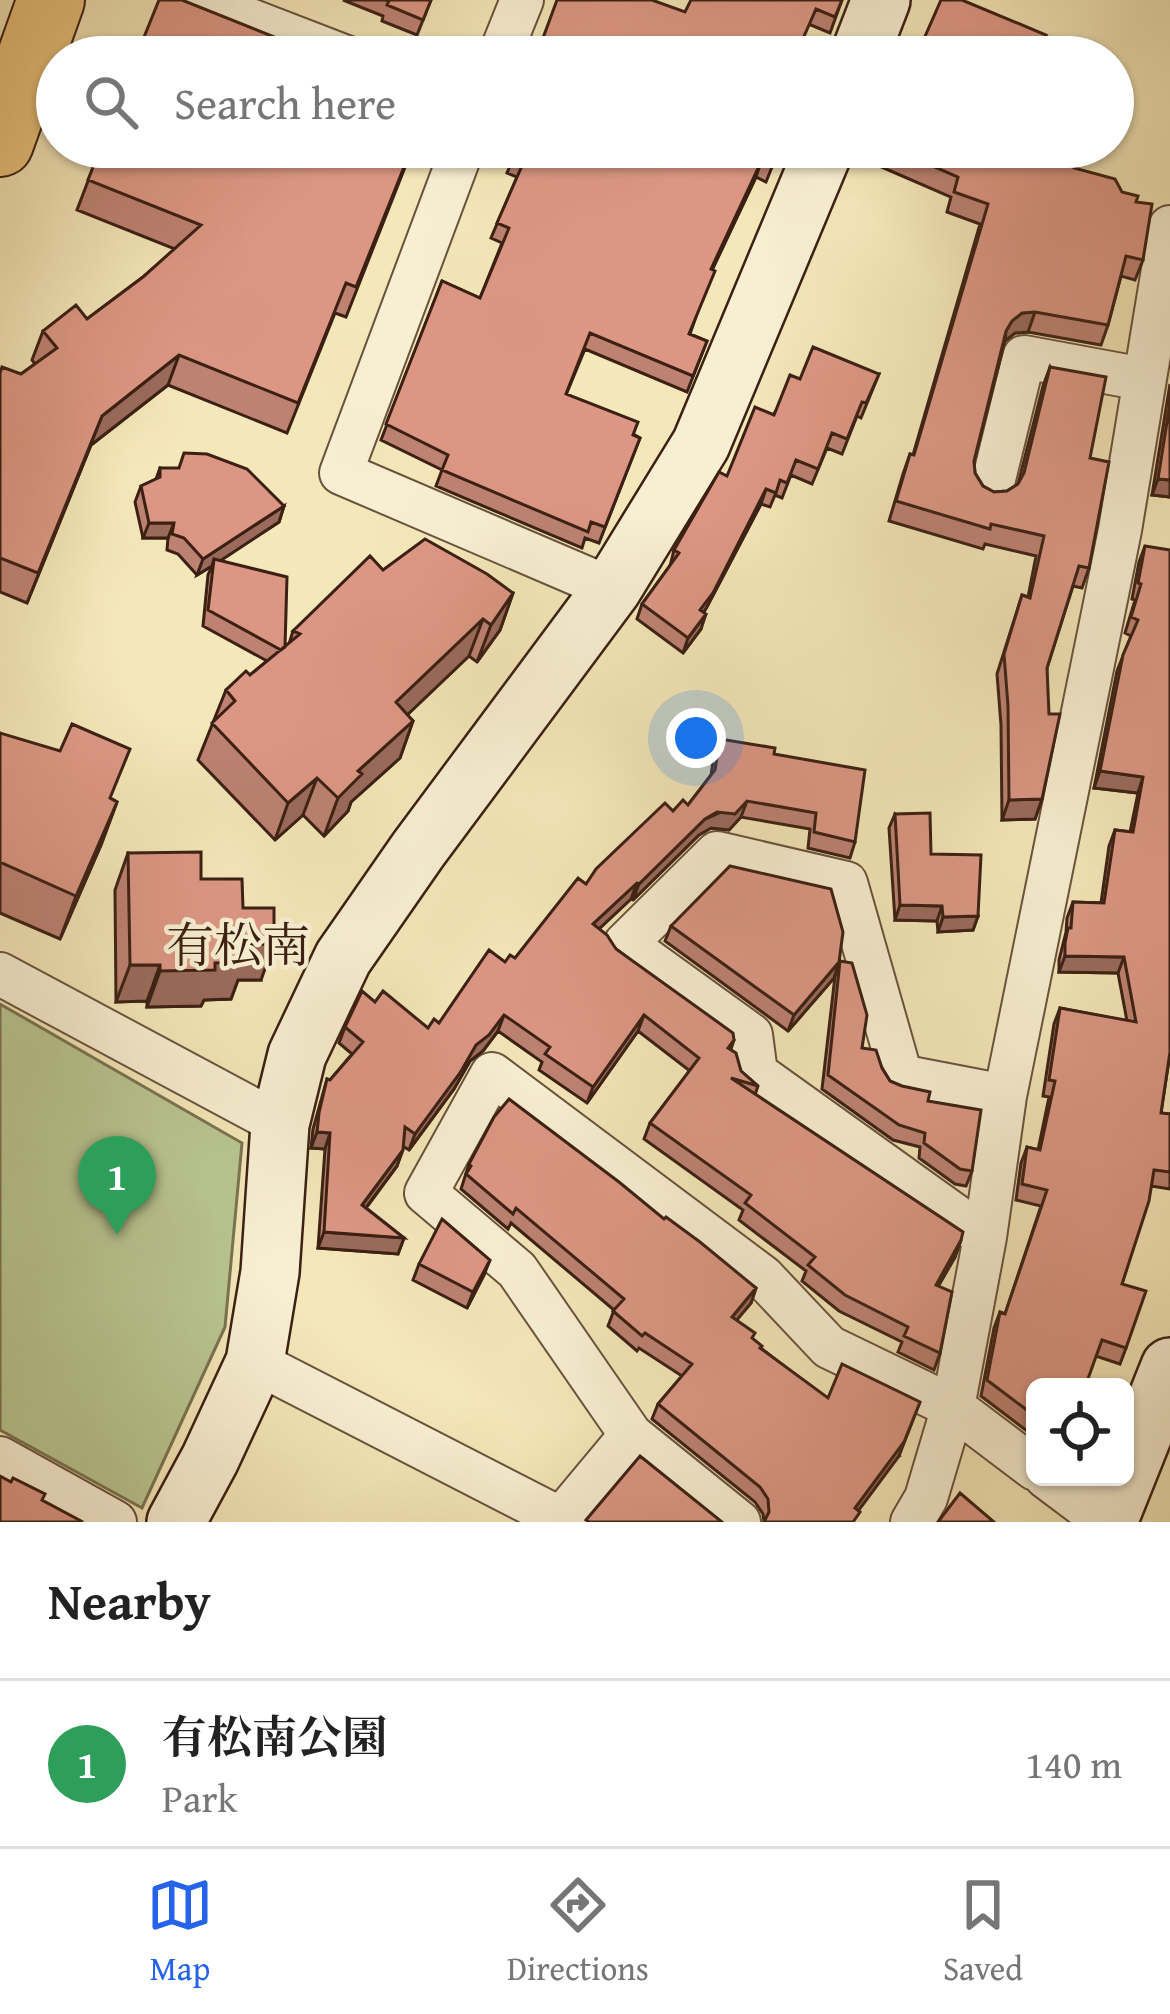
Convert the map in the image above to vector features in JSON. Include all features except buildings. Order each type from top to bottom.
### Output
[{"type":"highway","points":[[0,143],[30,19]]},
{"type":"street","points":[[198,0],[244,8],[302,36]]},
{"type":"street","points":[[507,36],[522,0]]},
{"type":"street","points":[[867,36],[880,0]]},
{"type":"street","points":[[455,168],[340,473],[612,590]]},
{"type":"street","points":[[176,1522],[255,1362],[270,1272],[280,1124],[297,1055],[343,958],[612,590],[701,444],[816,168]]},
{"type":"street","points":[[912,1522],[926,1498],[952,1407],[985,1237],[1004,1096],[1120,530],[1143,379],[1160,338],[1170,226]]},
{"type":"street","points":[[992,488],[1024,357],[1143,379]]},
{"type":"street","points":[[985,1237],[756,1073],[751,1035],[625,944],[717,853],[846,883],[901,1076],[1004,1096]]},
{"type":"street","points":[[0,974],[280,1124]]},
{"type":"street","points":[[739,1522],[631,1435],[517,1270],[426,1193],[493,1074],[763,1276],[829,1347],[952,1407],[1026,1461]]},
{"type":"street","points":[[255,1362],[561,1519],[631,1435]]},
{"type":"street","points":[[1058,1486],[1107,1522],[1170,1367]]},
{"type":"street","points":[[0,1458],[115,1522]]},
{"type":"green space","points":[[0,1004],[242,1143],[225,1327],[142,1508],[0,1430]]},
{"type":"place","name":"有松南公園","points":[[117,1235]]},
{"type":"district","name":"有松南","points":[[238,945]]}]
